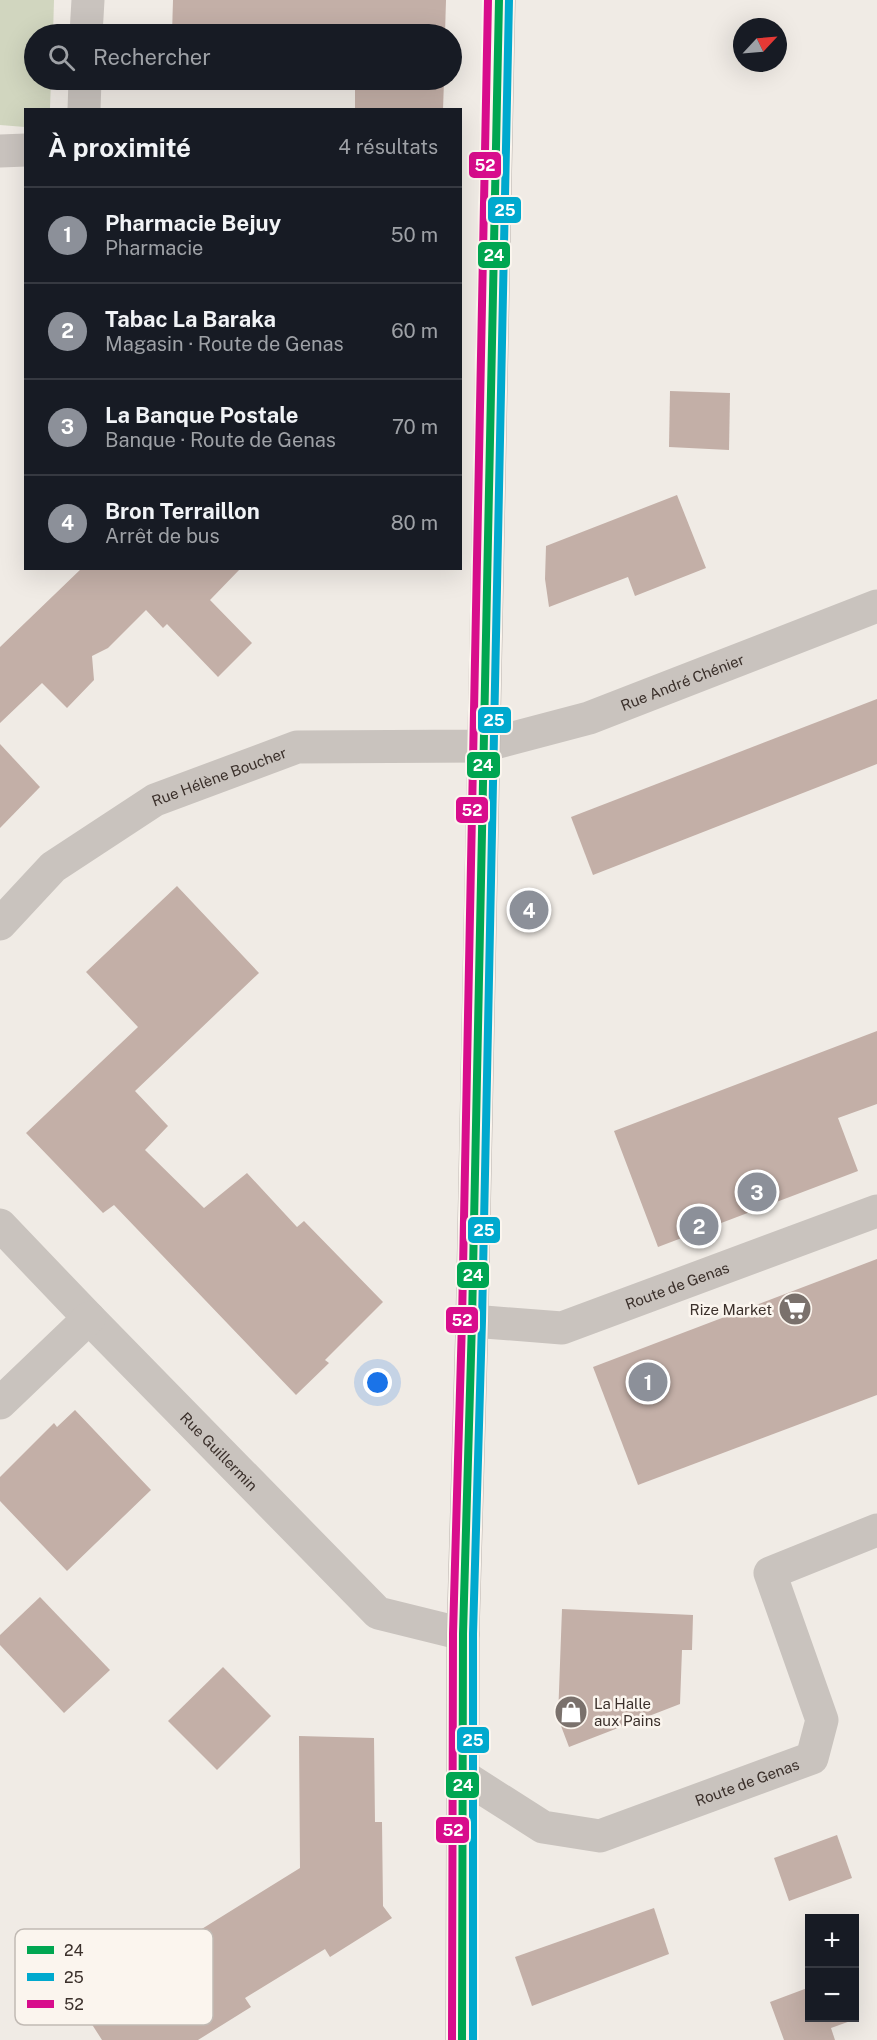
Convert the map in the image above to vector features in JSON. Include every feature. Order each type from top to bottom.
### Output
[{"type":"main road","points":[[462,2040],[464,1634],[500,0]]},
{"type":"street","points":[[86,24],[87,0]]},
{"type":"street","points":[[84,108],[85,90]]},
{"type":"street","points":[[0,151],[24,150]]},
{"type":"street","name":"Rue André Chénier","points":[[483,746],[589,718],[877,606]]},
{"type":"street","name":"Rue Hélène Boucher","points":[[0,924],[53,867],[155,800],[297,747],[483,746]]},
{"type":"street","name":"Route de Genas","points":[[472,1321],[562,1328],[877,1211]]},
{"type":"street","name":"Rue Guillermin","points":[[0,1225],[378,1613],[464,1634]]},
{"type":"street","points":[[0,1403],[89,1318]]},
{"type":"street","name":"Route de Genas","points":[[463,1776],[543,1827],[600,1836],[812,1758],[822,1720],[770,1573],[877,1530]]},
{"type":"green space","points":[[0,0],[54,0],[53,24],[24,24],[24,90],[51,90],[50,108],[24,108],[24,127],[0,125]]},
{"type":"building","points":[[173,0],[446,0],[445,24],[172,24]]},
{"type":"building","points":[[355,90],[444,90],[443,108],[355,108]]},
{"type":"building","points":[[670,391],[730,393],[729,450],[669,447]]},
{"type":"building","points":[[677,495],[706,568],[635,596],[628,577],[549,607],[545,579],[546,546]]},
{"type":"building","points":[[80,570],[239,570],[210,600],[252,643],[218,677],[167,624],[163,628],[146,610],[108,648],[92,656],[94,680],[67,708],[42,683],[0,723],[0,647]]},
{"type":"building","points":[[877,699],[877,764],[593,875],[571,817]]},
{"type":"building","points":[[0,744],[40,787],[0,828]]},
{"type":"building","points":[[177,886],[259,973],[135,1091],[168,1126],[145,1150],[204,1208],[247,1173],[297,1227],[304,1221],[383,1302],[325,1360],[329,1363],[296,1395],[114,1205],[103,1213],[26,1133],[138,1027],[86,972]]},
{"type":"building","points":[[877,1031],[877,1104],[838,1118],[858,1171],[658,1247],[614,1131]]},
{"type":"building","points":[[877,1259],[877,1395],[638,1485],[593,1367]]},
{"type":"building","points":[[75,1410],[151,1490],[67,1571],[0,1501],[0,1477],[54,1423],[57,1427]]},
{"type":"building","points":[[40,1597],[110,1670],[64,1713],[0,1645],[0,1635]]},
{"type":"building","points":[[562,1609],[693,1615],[692,1650],[682,1650],[680,1704],[569,1747],[558,1718]]},
{"type":"building","points":[[223,1667],[271,1716],[217,1770],[168,1721]]},
{"type":"building","points":[[299,1736],[374,1738],[375,1822],[382,1822],[383,1906],[392,1918],[330,1957],[325,1949],[245,1998],[251,2007],[198,2040],[102,2040],[92,2025],[213,2025],[213,1929],[202,1929],[300,1868]]},
{"type":"building","points":[[837,1835],[852,1878],[789,1901],[774,1858]]},
{"type":"building","points":[[654,1908],[669,1954],[532,2006],[515,1957]]},
{"type":"building","points":[[805,1989],[805,2022],[848,2022],[831,2028],[835,2040],[784,2040],[770,2002]]},
{"type":"transit line","name":"52","points":[[452,2040],[453,1634],[462,1321],[488,0]]},
{"type":"transit line","name":"24","points":[[462,2040],[463,1634],[472,1321],[499,0]]},
{"type":"transit line","name":"25","points":[[473,2040],[473,1634],[482,1321],[509,0]]},
{"type":"place","name":"Bron Terraillon","points":[[529,910]]},
{"type":"place","name":"La Banque Postale","points":[[757,1192]]},
{"type":"place","name":"Tabac La Baraka","points":[[699,1226]]},
{"type":"place","name":"Rize Market","points":[[795,1309]]},
{"type":"place","name":"Pharmacie Bejuy","points":[[648,1382]]},
{"type":"place","name":"La Halle aux Pains","points":[[571,1712]]}]
